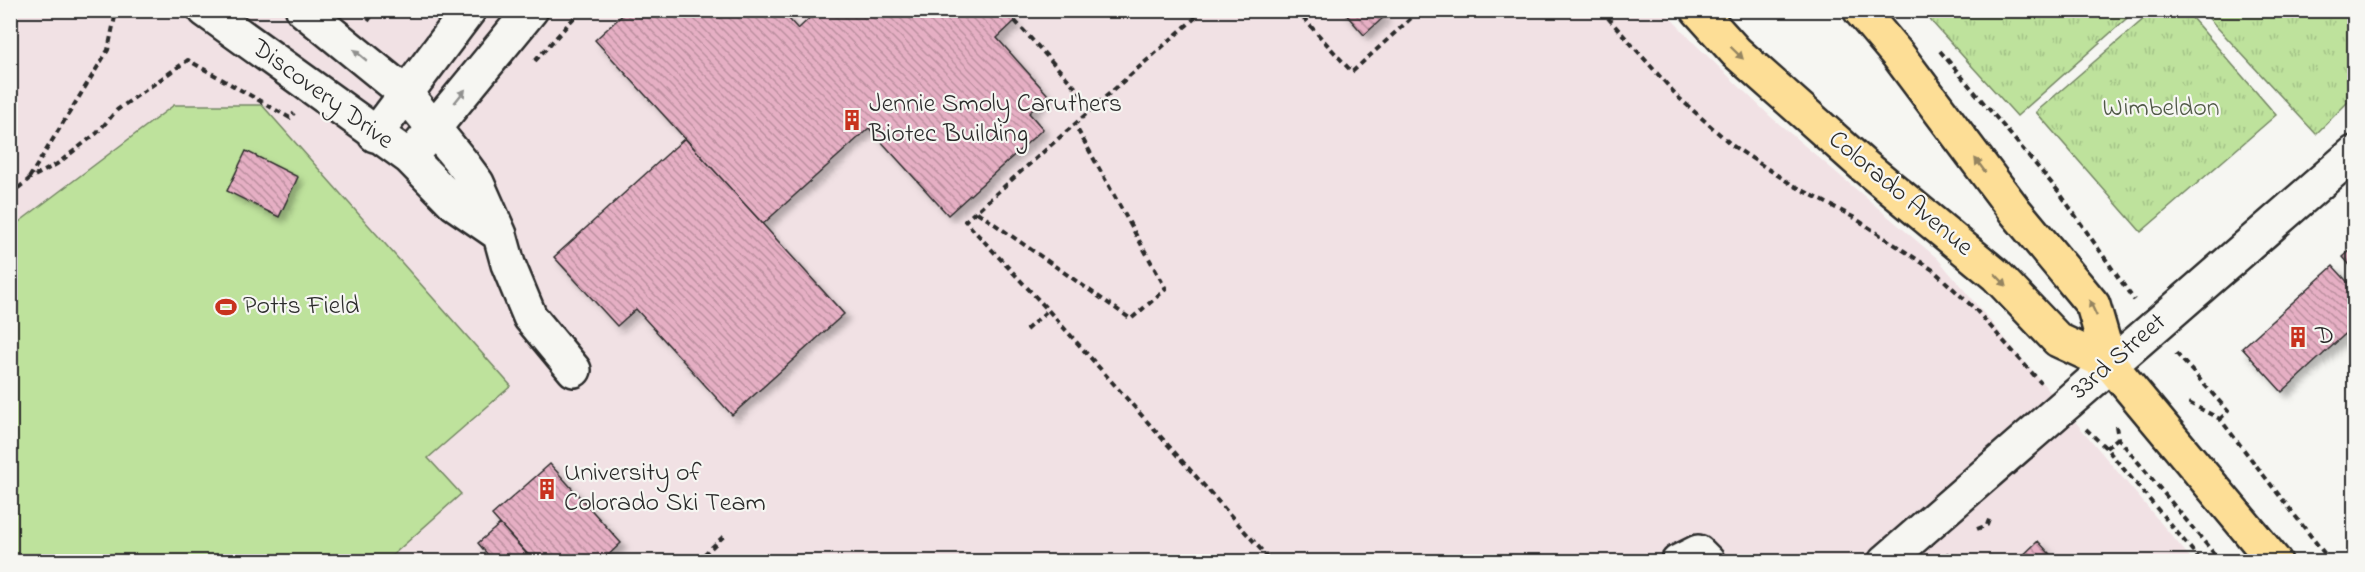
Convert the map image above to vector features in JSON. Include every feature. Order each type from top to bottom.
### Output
[{"type":"main road","name":"Colorado Avenue","points":[[1698,10],[1736,52],[1863,165],[1996,274],[2058,340],[2110,364]]},
{"type":"main road","name":"Colorado Avenue","points":[[1860,10],[1898,55],[2015,211],[2093,305],[2110,364],[2276,561]]},
{"type":"street","name":"Discovery Drive","points":[[205,10],[409,158],[454,202],[500,235]]},
{"type":"street","name":"Discovery Drive","points":[[303,10],[405,93],[477,183],[500,235],[508,264],[530,317],[574,370]]},
{"type":"street","points":[[375,135],[469,10]]},
{"type":"street","points":[[409,158],[531,10]]},
{"type":"street","name":"33rd Street","points":[[1885,561],[2355,153]]},
{"type":"street","points":[[1678,561],[1698,552],[1708,561]]},
{"type":"path","points":[[349,46],[378,10],[387,15],[412,15],[416,10]]},
{"type":"path","points":[[576,17],[581,10]]},
{"type":"path","points":[[1204,10],[965,221],[1048,310],[1272,561]]},
{"type":"path","points":[[1296,10],[1352,72],[1419,10]]},
{"type":"path","points":[[1402,10],[1410,19]]},
{"type":"path","points":[[1601,10],[1679,98],[1733,146],[1791,184],[1853,217],[1933,270],[1975,309],[2062,406]]},
{"type":"path","points":[[29,179],[108,50],[116,12]]},
{"type":"path","points":[[1015,21],[1094,108]]},
{"type":"path","points":[[1937,47],[2058,192],[2153,328],[2228,411],[2220,419],[2331,561]]},
{"type":"path","points":[[10,195],[29,179],[57,164],[97,132],[117,110],[188,60],[290,118],[314,89]]},
{"type":"path","points":[[976,212],[1131,319],[1166,289],[1075,125]]},
{"type":"path","points":[[1026,330],[1048,310]]},
{"type":"path","points":[[2202,561],[2106,448],[2118,438],[2221,561]]},
{"type":"path","points":[[696,561],[724,536]]},
{"type":"shaded area","points":[[10,11],[1664,11],[1771,117],[1937,258],[2193,561],[11,561]]},
{"type":"green space","points":[[1922,11],[2135,11],[2017,116]]},
{"type":"green space","name":"Wimbeldon","points":[[2153,11],[2186,11],[2276,115],[2141,232],[2036,112]]},
{"type":"green space","points":[[2202,11],[2354,11],[2354,65],[2350,100],[2316,134]]},
{"type":"green space","name":"Potts Field","points":[[174,105],[262,105],[511,386],[428,458],[461,494],[386,561],[11,562],[11,228]]},
{"type":"building","name":"Jennie Smoly Caruthers Biotec Building","points":[[628,10],[781,10],[798,29],[818,10],[1005,10],[1015,21],[997,38],[1048,95],[1029,113],[1043,129],[948,215],[869,128],[763,224],[595,40]]},
{"type":"building","points":[[1342,10],[1379,10],[1384,17],[1364,35]]},
{"type":"building","points":[[685,138],[844,314],[732,415],[636,309],[617,326],[554,257]]},
{"type":"building","points":[[246,151],[298,177],[279,217],[227,191]]},
{"type":"building","points":[[2354,247],[2354,270],[2343,257]]},
{"type":"building","name":"D","points":[[2333,266],[2354,289],[2354,326],[2282,392],[2242,348]]},
{"type":"building","name":"University of Colorado Ski Team","points":[[550,464],[621,543],[601,562],[534,562],[492,515]]},
{"type":"building","points":[[500,524],[533,562],[494,562],[478,543]]},
{"type":"building","points":[[2038,541],[2057,562],[2016,562]]},
{"type":"place","name":"Jennie Smoly Caruthers Biotec Building","points":[[852,120]]},
{"type":"place","name":"Potts Field","points":[[226,307]]},
{"type":"place","name":"D","points":[[2298,337]]},
{"type":"place","name":"University of Colorado Ski Team","points":[[547,489]]}]
